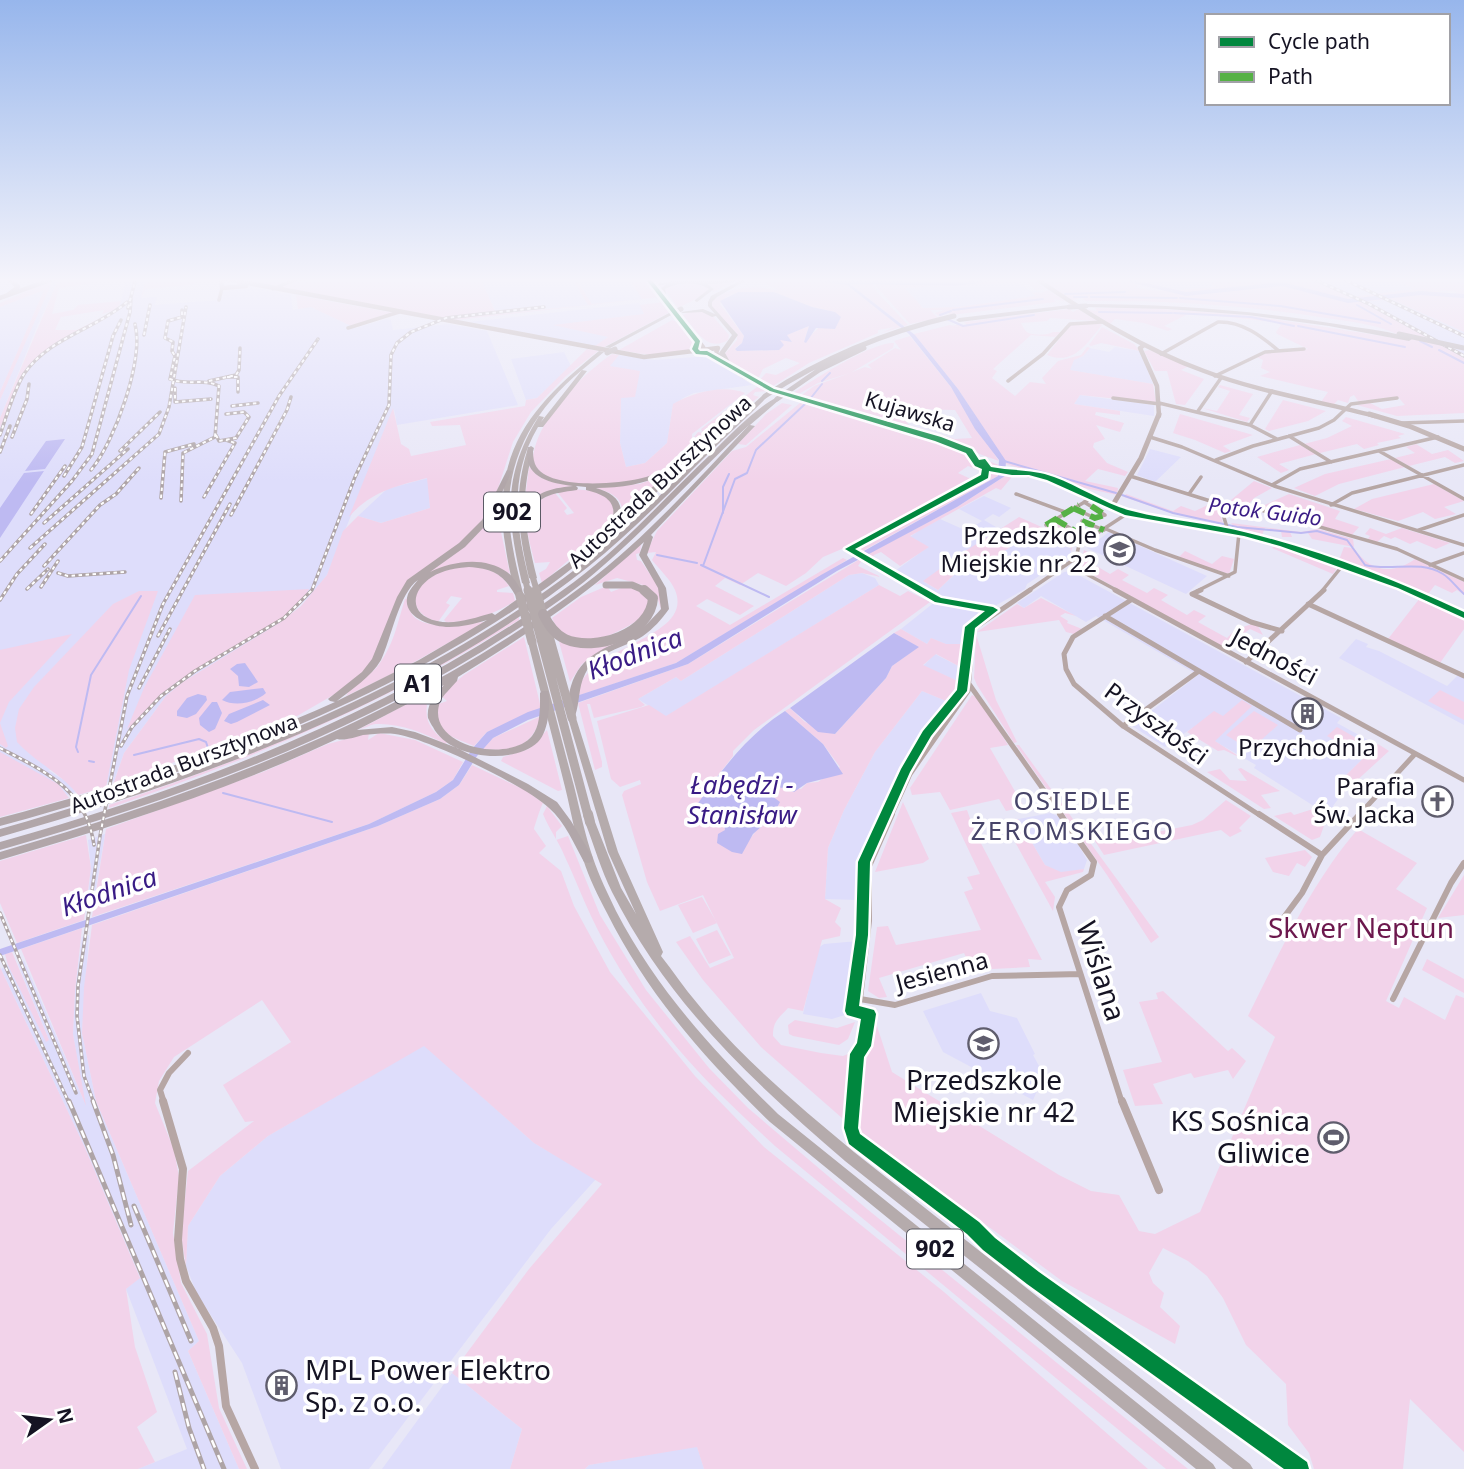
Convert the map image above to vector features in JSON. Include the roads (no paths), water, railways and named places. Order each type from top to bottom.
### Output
[{"type":"highway","name":"Autostrada Bursztynowa","points":[[0,833],[119,798],[235,756],[348,708],[452,654],[515,616],[587,564],[766,401],[810,366],[852,347]]},
{"type":"highway","name":"Autostrada Bursztynowa","points":[[0,846],[121,809],[257,759],[366,711],[462,660],[581,580],[628,539],[766,401],[777,399],[812,374],[869,347]]},
{"type":"highway","name":"Autostrada Bursztynowa","points":[[1445,347],[1464,350]]},
{"type":"highway","points":[[0,822],[164,772],[299,720],[396,674],[463,638],[514,606],[607,536],[722,424],[766,401]]},
{"type":"highway","points":[[565,604],[655,528],[755,424],[766,401]]},
{"type":"highway","points":[[530,448],[530,462],[537,473],[553,481],[583,484],[624,484],[646,480],[667,472],[691,454]]},
{"type":"highway","points":[[299,720],[336,698],[371,667],[385,643],[401,597],[410,582],[477,531],[491,512],[509,471]]},
{"type":"highway","points":[[521,527],[525,511],[539,497],[566,488],[587,488],[609,495],[618,504],[619,515],[607,536]]},
{"type":"highway","points":[[572,718],[572,689],[586,664],[652,625],[665,609],[665,595],[645,562],[644,551],[655,528]]},
{"type":"highway","points":[[514,606],[475,621],[446,624],[419,615],[411,599],[416,586],[423,580],[446,568],[460,566],[492,568],[522,586]]},
{"type":"highway","points":[[304,750],[467,667],[565,604],[606,584],[629,584],[643,589],[653,598],[653,611],[646,619],[626,633],[593,644],[575,643],[562,638],[555,632],[543,614]]},
{"type":"highway","points":[[467,667],[444,687],[433,702],[431,719],[440,733],[477,751],[499,754],[522,748],[536,738],[544,719],[545,693]]},
{"type":"highway","points":[[0,856],[121,820],[304,750],[351,734],[372,731],[409,733],[518,782],[551,803],[575,829],[587,859]]},
{"type":"main road","name":"902","points":[[614,347],[568,378],[536,413],[518,445],[509,471],[504,502],[505,526],[596,820],[602,858],[628,914],[673,982],[731,1050],[787,1104],[1245,1469]]},
{"type":"main road","points":[[715,348],[719,347]]},
{"type":"main road","points":[[728,347],[722,353],[730,367]]},
{"type":"main road","name":"902","points":[[575,829],[522,586],[513,521],[513,496],[518,466],[527,441],[544,413],[585,369],[608,350]]},
{"type":"main road","points":[[585,369],[544,421],[530,448],[520,485],[522,586],[543,614],[572,718],[596,820]]},
{"type":"main road","name":"902","points":[[587,859],[617,926],[659,994],[746,1091],[812,1150],[1208,1469]]},
{"type":"street","points":[[587,347],[644,357],[679,355],[715,348]]},
{"type":"street","name":"Kujawska","points":[[702,347],[753,382],[777,392],[925,435],[969,451],[981,466],[999,472],[1028,473],[1055,480],[1093,497]]},
{"type":"street","points":[[1008,381],[1051,347]]},
{"type":"street","points":[[1115,505],[1158,419],[1159,404],[1149,362],[1140,348],[1142,347]]},
{"type":"street","points":[[1144,347],[1218,377],[1420,430],[1462,447]]},
{"type":"street","points":[[1161,354],[1177,347]]},
{"type":"street","points":[[1273,347],[1279,351]]},
{"type":"street","points":[[704,350],[715,348]]},
{"type":"street","name":"Kujawska","points":[[715,348],[724,362]]},
{"type":"street","points":[[1198,411],[1218,377],[1265,352],[1304,349]]},
{"type":"street","points":[[1250,425],[1272,391]]},
{"type":"street","points":[[1113,398],[1198,411],[1250,425],[1277,439]]},
{"type":"street","points":[[1216,460],[1246,448],[1325,426],[1351,404],[1397,398]]},
{"type":"street","points":[[1399,424],[1464,421]]},
{"type":"street","points":[[1420,430],[1424,424]]},
{"type":"street","points":[[1289,436],[1331,462]]},
{"type":"street","points":[[1150,437],[1193,449],[1272,485],[1464,545]]},
{"type":"street","points":[[1272,485],[1293,471],[1438,437]]},
{"type":"street","points":[[1379,451],[1464,499]]},
{"type":"street","points":[[1331,505],[1352,493],[1464,465]]},
{"type":"street","points":[[1130,476],[1220,503],[1250,507],[1397,549],[1464,580]]},
{"type":"street","points":[[1189,494],[1201,477]]},
{"type":"street","points":[[1016,494],[1065,512]]},
{"type":"street","points":[[1121,494],[1128,513]]},
{"type":"street","points":[[1046,525],[1093,497],[1103,502],[1123,505]]},
{"type":"street","points":[[1073,508],[1095,518],[1105,515],[1084,502]]},
{"type":"street","points":[[1220,503],[1227,526]]},
{"type":"street","points":[[1115,505],[1128,513],[1227,526],[1239,533],[1401,586],[1464,615]]},
{"type":"street","points":[[1063,567],[1077,568],[1079,545],[1128,513]]},
{"type":"street","points":[[1419,530],[1464,515]]},
{"type":"street","points":[[1055,519],[1088,539]]},
{"type":"street","points":[[1082,521],[1229,576]]},
{"type":"street","points":[[1239,533],[1235,572],[1192,594],[1251,622],[1282,631]]},
{"type":"street","points":[[1430,565],[1464,553]]},
{"type":"street","name":"Jesienna","points":[[1076,558],[973,629],[968,691],[909,774],[869,866],[869,921],[860,999],[895,1005],[992,975],[1080,974]]},
{"type":"street","points":[[1246,662],[1282,631],[1334,579],[1343,565]]},
{"type":"street","name":"Jedności","points":[[1077,568],[1131,600],[1464,780]]},
{"type":"street","name":"Przyszłości","points":[[1131,600],[1073,637],[1064,654],[1066,669],[1074,684],[1123,726],[1322,855]]},
{"type":"street","points":[[1308,604],[1464,676]]},
{"type":"street","points":[[1105,616],[1300,730]]},
{"type":"street","points":[[1123,726],[1199,671]]},
{"type":"street","name":"Wiślana","points":[[969,684],[1094,862],[1094,871],[1089,879],[1067,890],[1059,907],[1125,1111],[1158,1190]]},
{"type":"street","points":[[1282,920],[1302,893],[1322,855],[1415,754]]},
{"type":"street","points":[[1393,999],[1451,883],[1464,863]]},
{"type":"street","points":[[188,1053],[165,1079],[160,1090],[183,1169],[178,1240],[180,1259],[186,1281],[213,1328],[219,1346],[226,1406],[255,1469]]},
{"type":"water","points":[[738,347],[782,347],[779,350],[735,349]]},
{"type":"water","points":[[919,347],[924,347],[958,389],[1006,461],[1005,476],[957,507],[837,571],[688,664],[528,720],[493,738],[477,756],[459,785],[440,799],[378,826],[0,956],[0,949],[369,824],[436,792],[453,780],[472,749],[487,732],[528,712],[676,663],[821,575],[998,476],[999,460],[975,429],[951,387]]},
{"type":"water","points":[[65,439],[45,469],[25,471],[46,441]]},
{"type":"water","points":[[44,471],[0,538],[0,508],[24,473]]},
{"type":"water","name":"Łabędzi - Stanisław","points":[[894,633],[919,647],[892,666],[886,678],[835,734],[818,732],[790,708]]},
{"type":"water","points":[[245,663],[258,682],[249,687],[239,686],[238,676],[230,669]]},
{"type":"water","points":[[263,688],[266,693],[251,701],[233,703],[222,700],[230,692]]},
{"type":"water","points":[[198,694],[206,696],[207,700],[196,714],[187,718],[177,716],[177,711],[187,698]]},
{"type":"water","points":[[263,700],[270,705],[237,722],[231,724],[224,721],[229,714]]},
{"type":"water","points":[[212,702],[217,702],[222,713],[215,729],[209,732],[200,725],[199,718]]},
{"type":"water","name":"Łabędzi - Stanisław","points":[[785,711],[823,744],[843,774],[807,783],[794,792],[779,787],[772,796],[780,802],[772,817],[753,834],[742,854],[732,852],[717,843],[718,834],[725,830],[724,825],[707,820],[694,809],[724,768],[747,743],[771,720]]},
{"type":"waterway","points":[[1439,350],[1464,363]]},
{"type":"waterway","points":[[822,381],[830,373]]},
{"type":"waterway","points":[[810,399],[822,384]]},
{"type":"waterway","points":[[723,512],[735,479],[747,473],[756,450],[805,404]]},
{"type":"waterway","name":"Potok Guido","points":[[1004,461],[1116,493]]},
{"type":"waterway","points":[[723,512],[723,487],[729,474]]},
{"type":"waterway","name":"Potok Guido","points":[[1122,495],[1173,513],[1237,527],[1301,533],[1317,531],[1347,540],[1365,565],[1424,567],[1446,576],[1464,594]]},
{"type":"waterway","points":[[703,566],[723,512]]},
{"type":"waterway","points":[[657,555],[697,563]]},
{"type":"waterway","points":[[703,566],[769,597]]},
{"type":"waterway","points":[[78,752],[76,747],[91,675],[141,596]]},
{"type":"waterway","points":[[134,755],[199,739],[206,742],[208,748]]},
{"type":"waterway","points":[[89,761],[94,762]]},
{"type":"waterway","points":[[223,793],[332,822]]},
{"type":"railway","points":[[0,435],[24,374],[53,347]]},
{"type":"railway","points":[[64,476],[82,447],[110,347]]},
{"type":"railway","points":[[0,561],[72,481],[92,454],[121,347]]},
{"type":"railway","points":[[91,470],[118,421],[131,378],[136,347]]},
{"type":"railway","points":[[172,347],[175,356],[170,379],[174,380]]},
{"type":"railway","points":[[174,380],[179,347]]},
{"type":"railway","points":[[94,1103],[84,1076],[77,1016],[78,986],[100,836],[127,696],[163,604],[279,396],[313,347]]},
{"type":"railway","points":[[121,746],[132,727],[161,696],[195,671],[284,618],[312,590],[355,477],[389,405],[391,355],[395,347]]},
{"type":"railway","points":[[1447,347],[1464,356]]},
{"type":"railway","points":[[227,377],[236,375],[239,370],[240,348]]},
{"type":"railway","points":[[209,381],[227,377]]},
{"type":"railway","points":[[227,377],[238,377],[238,392]]},
{"type":"railway","points":[[30,548],[159,434],[169,407],[174,380]]},
{"type":"railway","points":[[174,380],[219,386],[215,437],[183,453],[181,501]]},
{"type":"railway","points":[[12,437],[27,399],[29,384]]},
{"type":"railway","points":[[175,388],[175,402],[211,399]]},
{"type":"railway","points":[[231,515],[287,410],[291,397]]},
{"type":"railway","points":[[232,406],[258,403]]},
{"type":"railway","points":[[120,451],[160,412]]},
{"type":"railway","points":[[216,435],[219,441],[236,438],[249,417],[244,412],[226,414]]},
{"type":"railway","points":[[0,452],[10,426]]},
{"type":"railway","points":[[204,497],[235,443],[226,440]]},
{"type":"railway","points":[[161,498],[165,452],[194,444]]},
{"type":"railway","points":[[44,523],[128,449]]},
{"type":"railway","points":[[31,514],[65,466]]},
{"type":"railway","points":[[44,566],[100,505],[116,494],[139,468]]},
{"type":"railway","points":[[158,636],[230,504]]},
{"type":"railway","points":[[0,600],[17,574],[45,544]]},
{"type":"railway","points":[[41,587],[58,561]]},
{"type":"railway","points":[[27,589],[48,569]]},
{"type":"railway","points":[[58,573],[68,576],[125,572]]},
{"type":"railway","points":[[139,688],[170,629]]},
{"type":"railway","points":[[0,748],[48,774],[73,796],[90,826],[94,845]]},
{"type":"railway","points":[[0,913],[76,1093]]},
{"type":"railway","points":[[0,955],[69,1103]]},
{"type":"railway","points":[[69,1101],[224,1469]]},
{"type":"railway","points":[[93,1101],[113,1155],[131,1225]]},
{"type":"railway","points":[[134,1206],[191,1341]]},
{"type":"railway","points":[[175,1372],[189,1428],[204,1469]]},
{"type":"place","name":"Przedszkole Miejskie nr 22","points":[[1120,550]]},
{"type":"place","name":"Przychodnia","points":[[1307,714]]},
{"type":"place","name":"Parafia Św. Jacka","points":[[1438,801]]},
{"type":"place","name":"Przedszkole Miejskie nr 42","points":[[984,1043]]},
{"type":"place","name":"KS Sośnica Gliwice","points":[[1333,1137]]},
{"type":"place","name":"MPL Power Elektro Sp. z o.o.","points":[[282,1386]]},
{"type":"district","name":"OSIEDLE ŻEROMSKIEGO","points":[[1073,816]]},
{"type":"water label","name":"Kłodnica","points":[[635,654]]},
{"type":"water label","name":"Kłodnica","points":[[109,892]]},
{"type":"park label","name":"Skwer Neptun","points":[[1361,928]]}]
